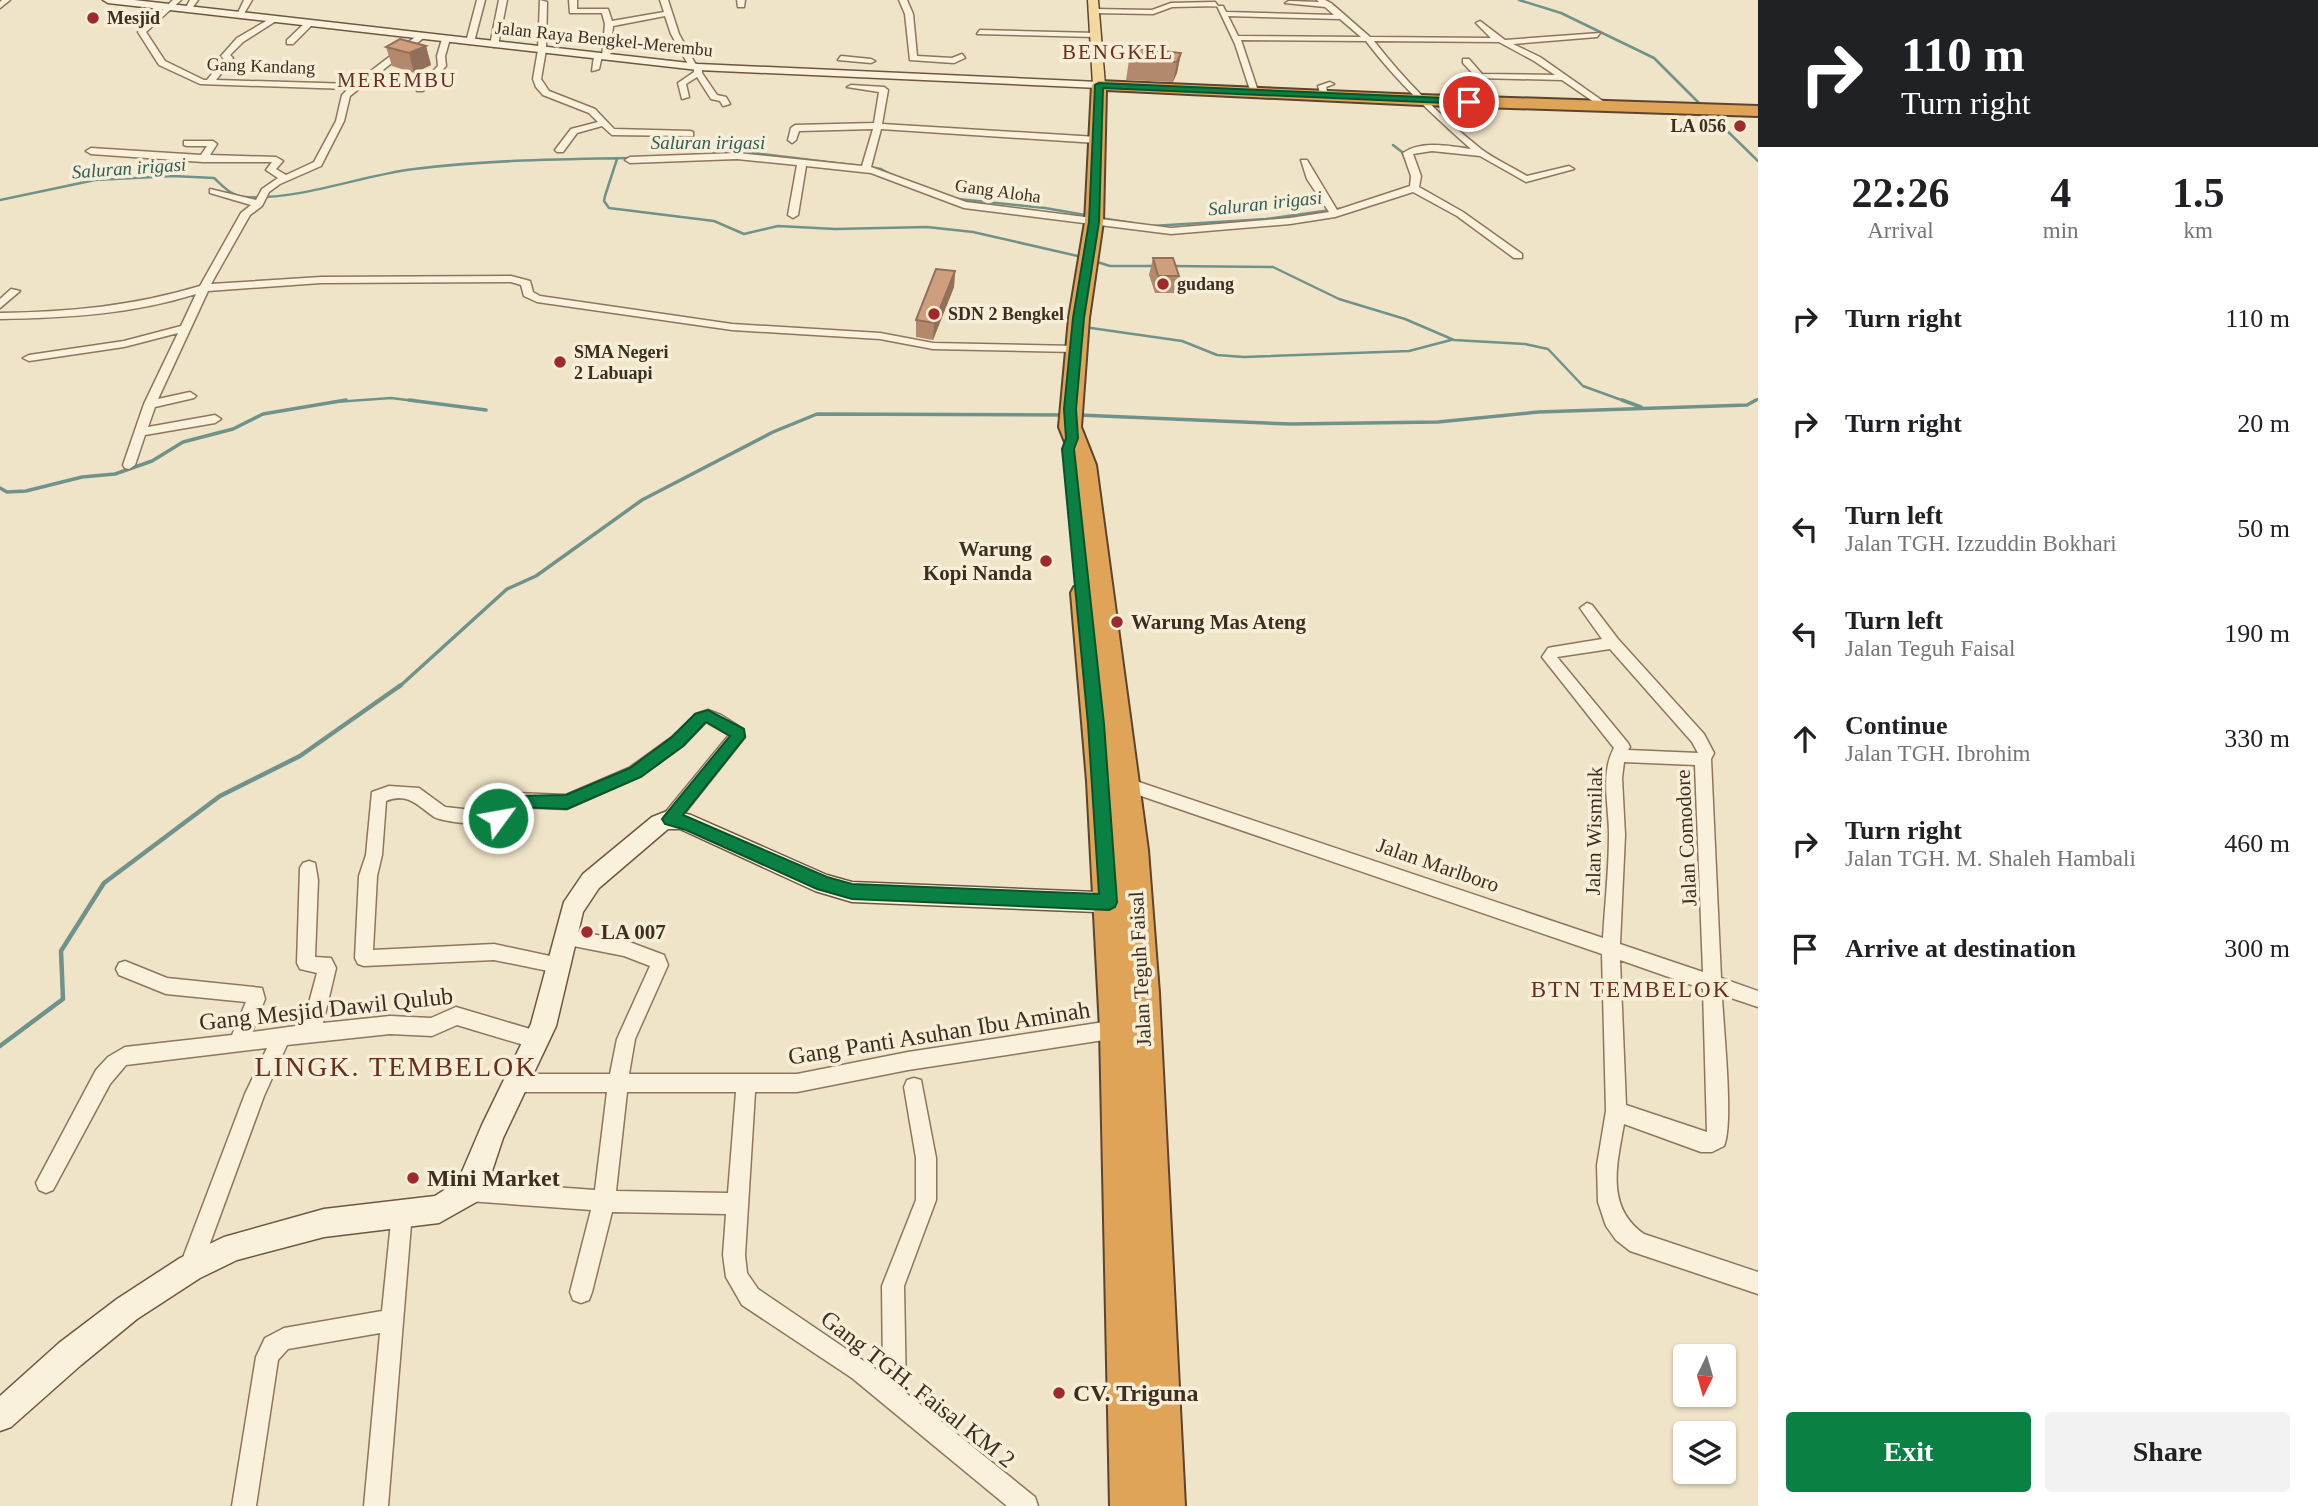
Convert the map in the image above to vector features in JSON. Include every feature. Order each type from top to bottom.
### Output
[{"type":"highway","points":[[1099,85],[1254,91],[1327,90],[1421,100],[1758,111]]},
{"type":"highway","name":"Jalan Teguh Faisal","points":[[1099,85],[1094,218],[1076,349],[1068,449],[1084,599],[1112,782],[1123,903],[1164,1506]]},
{"type":"highway","name":"Jalan Teguh Faisal","points":[[1123,903],[1117,1030],[1131,1506]]},
{"type":"main road","points":[[1093,6],[1099,85]]},
{"type":"street","points":[[0,6],[6,0]]},
{"type":"street","name":"Jalan Raya Bengkel-Merembu","points":[[108,0],[190,4],[239,15],[404,29],[422,36],[697,68],[1099,85]]},
{"type":"street","points":[[239,15],[248,0]]},
{"type":"street","points":[[573,0],[573,11],[605,11],[608,24],[602,56],[595,69]]},
{"type":"street","points":[[664,0],[669,17],[714,97],[723,99],[726,104]]},
{"type":"street","points":[[903,0],[909,14],[913,58],[954,61],[962,55]]},
{"type":"street","points":[[542,2],[542,50],[537,79],[546,93],[588,109],[614,132],[673,131],[690,134]]},
{"type":"street","points":[[1093,6],[1153,12],[1171,5],[1213,2],[1224,14],[1236,38],[1254,91]]},
{"type":"street","points":[[470,42],[480,4],[502,3],[494,45]]},
{"type":"street","points":[[1289,3],[1325,3],[1367,38],[1392,70],[1421,100],[1479,151],[1526,179],[1569,169]]},
{"type":"street","name":"Gang Kandang","points":[[174,4],[143,30],[148,44],[162,63],[209,83],[355,87]]},
{"type":"street","points":[[1224,14],[1342,17]]},
{"type":"street","points":[[608,24],[669,17]]},
{"type":"street","points":[[659,22],[669,17]]},
{"type":"street","points":[[209,83],[229,58],[225,56],[240,40],[273,19]]},
{"type":"street","points":[[290,42],[310,23]]},
{"type":"street","points":[[1480,23],[1502,41],[1604,106]]},
{"type":"street","points":[[980,32],[1095,35]]},
{"type":"street","points":[[1236,38],[1502,41],[1597,35]]},
{"type":"street","points":[[129,465],[150,404],[204,288],[243,218],[269,188],[285,178],[309,174],[320,161],[340,121],[344,98],[422,36]]},
{"type":"street","points":[[420,89],[443,66],[441,56],[446,39]]},
{"type":"street","points":[[841,58],[873,56],[868,75]]},
{"type":"street","points":[[1465,61],[1480,76],[1563,78]]},
{"type":"street","points":[[685,97],[682,83],[697,68]]},
{"type":"street","points":[[851,87],[884,89],[878,126],[866,168]]},
{"type":"street","points":[[560,150],[574,131],[605,123]]},
{"type":"street","points":[[792,140],[794,129],[878,126],[1097,140]]},
{"type":"street","points":[[187,143],[213,144],[203,159]]},
{"type":"street","points":[[1479,151],[1426,148],[1409,151],[1408,156],[1416,176],[1414,188],[1460,214],[1518,256]]},
{"type":"street","points":[[91,151],[187,155],[203,159],[273,159],[278,162],[271,170],[285,178]]},
{"type":"street","name":"Gang Aloha","points":[[630,160],[737,156],[866,168],[957,203],[1094,218],[1176,231],[1290,221],[1333,212],[1414,188]]},
{"type":"street","points":[[1304,162],[1333,212]]},
{"type":"street","points":[[793,215],[802,163]]},
{"type":"street","points":[[213,191],[234,199],[261,199]]},
{"type":"street","points":[[0,316],[72,314],[118,309],[169,299],[204,288],[321,279],[511,279],[526,283],[528,295],[537,299],[707,325],[880,336],[933,346],[1076,349]]},
{"type":"street","points":[[0,305],[15,291]]},
{"type":"street","points":[[29,358],[124,344],[186,328]]},
{"type":"street","points":[[150,404],[190,396]]},
{"type":"street","points":[[141,432],[215,419]]},
{"type":"street","name":"Jalan Comodore","points":[[1587,608],[1613,643],[1698,738],[1706,753],[1703,759],[1714,982],[1717,1139],[1706,1143],[1616,1111]]},
{"type":"street","name":"Jalan Wismilak","points":[[1613,643],[1553,652],[1549,657],[1621,745],[1614,778],[1617,835],[1611,949],[1616,1111],[1606,1191],[1621,1232],[1638,1243],[1758,1283]]},
{"type":"street","points":[[0,1416],[70,1354],[127,1309],[190,1268],[234,1247],[272,1235],[324,1223],[439,1209],[468,1191],[477,1177],[491,1134],[537,1040],[549,1006],[572,909],[591,881],[650,829],[670,819],[738,733],[716,719],[708,716],[701,718],[678,741],[635,772],[567,802],[515,800],[498,818],[441,813],[419,794],[381,795],[375,801],[374,855],[368,876],[363,966],[494,952],[558,965]]},
{"type":"street","points":[[1617,757],[1703,759]]},
{"type":"street","name":"Jalan Marlboro","points":[[1112,782],[1714,982],[1758,999]]},
{"type":"street","points":[[670,819],[689,823],[823,884],[852,892],[1123,903]]},
{"type":"street","points":[[309,868],[311,890],[306,963],[327,966],[312,1032]]},
{"type":"street","points":[[564,937],[626,949],[658,961],[657,971],[626,1039],[604,1201],[581,1292]]},
{"type":"street","points":[[125,970],[166,986],[255,994],[256,999],[239,1043]]},
{"type":"street","name":"Gang Mesjid Dawil Qulub","points":[[46,1183],[103,1077],[118,1058],[125,1055],[155,1054],[373,1026],[432,1027],[456,1016],[537,1040]]},
{"type":"street","name":"Gang Panti Asuhan Ibu Aminah","points":[[516,1083],[797,1083],[963,1052],[1117,1030]]},
{"type":"street","points":[[190,1268],[255,1094],[282,1038]]},
{"type":"street","name":"Gang TGH. Faisal KM 2","points":[[746,1083],[734,1255],[737,1277],[750,1297],[822,1343],[1026,1506]]},
{"type":"street","points":[[895,1399],[893,1286],[926,1200],[926,1158],[915,1087]]},
{"type":"street","points":[[468,1191],[604,1201],[737,1204]]},
{"type":"street","points":[[376,1506],[402,1212]]},
{"type":"street","points":[[244,1506],[267,1357],[274,1346],[284,1339],[393,1320]]},
{"type":"building","points":[[400,39],[426,46],[409,53],[386,47]]},
{"type":"building","points":[[1135,48],[1181,53],[1177,62],[1129,60]]},
{"type":"building","points":[[1153,258],[1173,258],[1179,276],[1158,276]]},
{"type":"building","points":[[936,269],[955,271],[934,323],[916,320]]},
{"type":"waterway","points":[[1519,0],[1561,13],[1654,58],[1702,106]]},
{"type":"waterway","points":[[1711,115],[1758,161]]},
{"type":"waterway","name":"Saluran irigasi","points":[[1393,145],[1402,152],[1408,166]]},
{"type":"waterway","name":"Saluran irigasi","points":[[692,155],[745,152],[861,166]]},
{"type":"waterway","name":"Saluran irigasi","points":[[0,200],[95,180],[173,176],[214,178],[236,195],[266,197],[309,191],[393,172],[441,166],[524,160],[634,158]]},
{"type":"waterway","points":[[617,159],[604,201],[609,208],[714,221],[744,234],[778,226],[835,229],[927,227],[973,232],[1082,257]]},
{"type":"waterway","name":"Saluran irigasi","points":[[869,167],[881,169],[894,176]]},
{"type":"waterway","name":"Saluran irigasi","points":[[958,199],[1045,208],[1091,216]]},
{"type":"waterway","name":"Saluran irigasi","points":[[1152,226],[1266,219],[1345,208]]},
{"type":"waterway","name":"Saluran irigasi","points":[[1100,218],[1133,223]]},
{"type":"waterway","points":[[1094,261],[1110,266],[1155,266]]},
{"type":"waterway","points":[[1170,266],[1273,267],[1339,299],[1405,319],[1454,340],[1525,344],[1548,349],[1583,386],[1627,402]]},
{"type":"waterway","points":[[1091,328],[1182,341],[1217,355],[1244,357],[1409,351],[1451,340]]},
{"type":"waterway","points":[[335,402],[391,398],[423,402]]},
{"type":"waterway","points":[[1753,402],[1758,399]]},
{"type":"waterway","points":[[0,488],[7,492],[26,491],[82,477],[115,474],[152,461],[183,442],[233,429],[263,414],[346,400]]},
{"type":"waterway","points":[[409,400],[486,410]]},
{"type":"waterway","points":[[1622,400],[1641,407]]},
{"type":"waterway","points":[[1079,415],[1290,424],[1438,422],[1538,412],[1747,405],[1756,400]]},
{"type":"waterway","points":[[399,687],[507,589],[536,576],[642,500],[773,432],[817,414],[1063,415]]},
{"type":"waterway","points":[[0,1046],[63,999],[61,951],[104,883],[220,796],[300,756],[401,685]]},
{"type":"place","name":"Mesjid","points":[[93,18]]},
{"type":"place","name":"LA 056","points":[[1740,126]]},
{"type":"place","name":"gudang","points":[[1163,284]]},
{"type":"place","name":"SDN 2 Bengkel","points":[[934,314]]},
{"type":"place","name":"SMA Negeri 2 Labuapi","points":[[560,362]]},
{"type":"place","name":"Warung Kopi Nanda","points":[[1046,561]]},
{"type":"place","name":"Warung Mas Ateng","points":[[1117,622]]},
{"type":"place","name":"LA 007","points":[[587,932]]},
{"type":"place","name":"Mini Market","points":[[413,1178]]},
{"type":"place","name":"CV. Triguna","points":[[1059,1393]]},
{"type":"district","name":"BENGKEL","points":[[1118,52]]},
{"type":"district","name":"MEREMBU","points":[[397,80]]},
{"type":"district","name":"BTN TEMBELOK","points":[[1631,989]]},
{"type":"district","name":"LINGK. TEMBELOK","points":[[396,1066]]},
{"type":"route","points":[[498,818],[515,800],[567,802],[635,772],[678,741],[701,718],[708,716],[738,733],[737,737],[670,819],[689,823],[841,890],[1109,902],[1096,724],[1068,449],[1072,438],[1070,409],[1079,318],[1094,222],[1099,85],[1469,102]]}]
